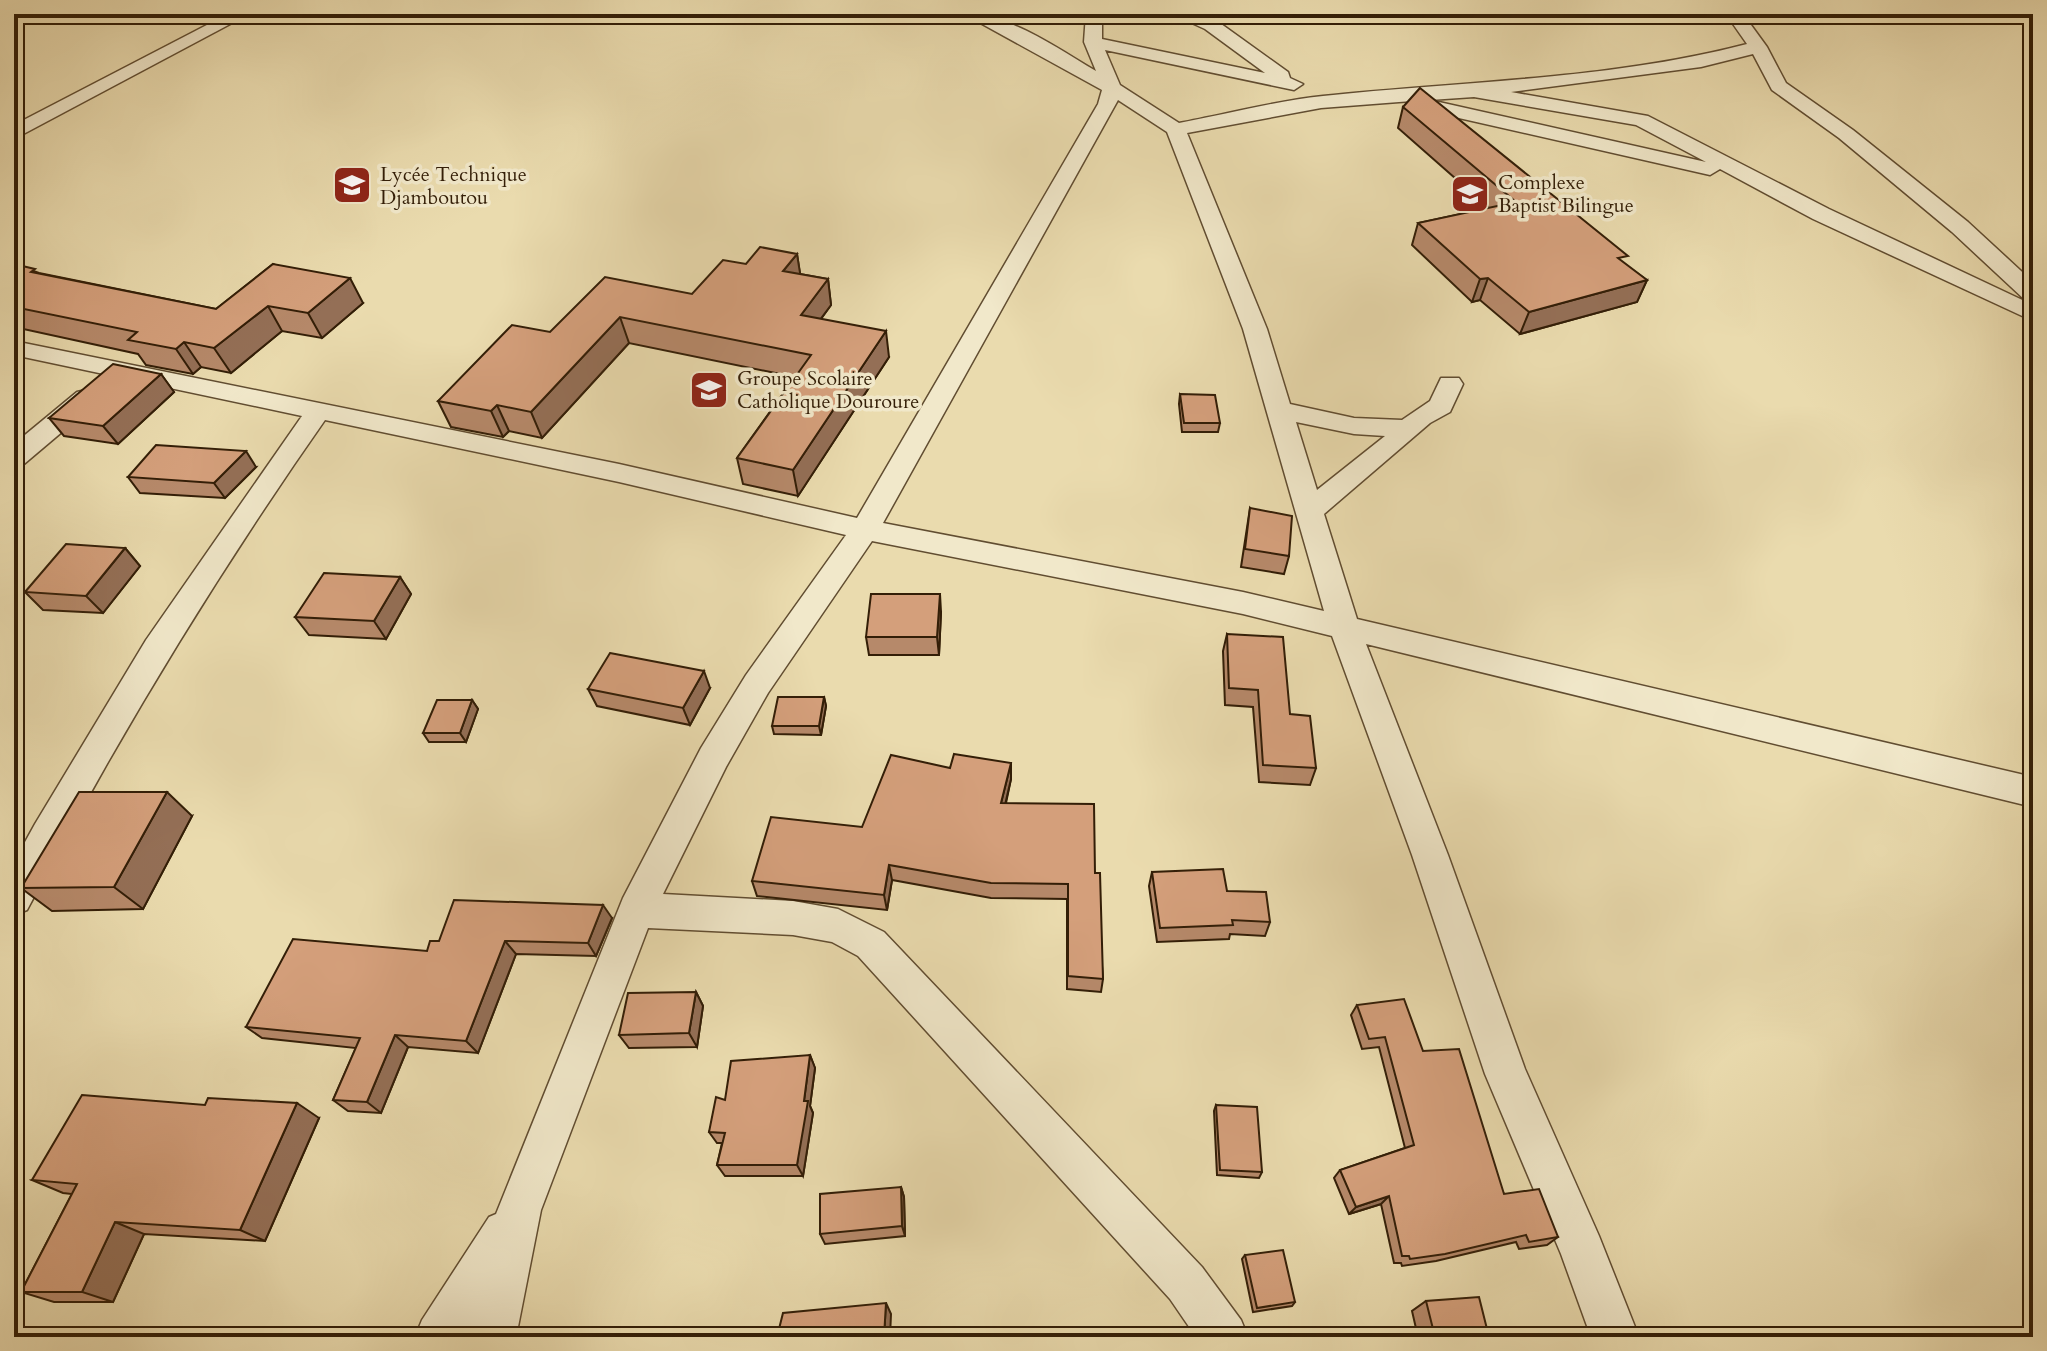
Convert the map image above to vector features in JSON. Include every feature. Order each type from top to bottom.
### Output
[{"type":"street","points":[[14,133],[241,14]]},
{"type":"street","points":[[972,14],[1023,37],[1176,129],[1255,329],[1344,627],[1430,855],[1506,1074],[1583,1252],[1615,1337]]},
{"type":"street","points":[[492,1337],[519,1210],[636,910],[713,758],[757,684],[865,530],[1098,121],[1112,88],[1093,42],[1094,14]]},
{"type":"street","points":[[1180,14],[1211,25],[1321,102]]},
{"type":"street","points":[[1734,14],[1758,47],[1779,86],[1846,134],[1937,209],[2033,295]]},
{"type":"street","points":[[1093,42],[1294,84]]},
{"type":"street","points":[[1176,129],[1321,102],[1474,91],[1701,62],[1758,47]]},
{"type":"street","points":[[1701,62],[1768,70]]},
{"type":"street","points":[[1474,91],[1641,120],[1752,179],[2033,314]]},
{"type":"street","points":[[1396,96],[1752,179]]},
{"type":"street","points":[[14,348],[619,473],[865,530],[1228,600],[2033,792]]},
{"type":"street","points":[[14,458],[120,371]]},
{"type":"street","points":[[1310,511],[1370,459],[1400,438],[1419,416],[1441,406],[1450,384]]},
{"type":"street","points":[[14,898],[54,822],[178,619],[257,496],[319,410]]},
{"type":"street","points":[[1279,410],[1354,426],[1406,429]]},
{"type":"street","points":[[636,910],[793,918],[838,926],[871,944],[1186,1283],[1224,1337]]},
{"type":"street","points":[[439,1337],[519,1210]]},
{"type":"building","points":[[1420,88],[1628,256],[1618,258],[1647,280],[1529,312],[1488,278],[1480,279],[1418,223],[1516,202],[1403,107]]},
{"type":"building","points":[[760,247],[797,254],[783,271],[828,279],[801,315],[886,331],[793,470],[737,458],[811,355],[620,317],[531,412],[497,405],[491,411],[438,401],[512,325],[550,332],[605,277],[692,294],[723,260],[746,264]]},
{"type":"building","points":[[14,264],[35,269],[31,272],[216,309],[273,264],[350,278],[308,313],[268,306],[214,348],[184,342],[176,349],[128,340],[137,332],[14,307]]},
{"type":"building","points":[[113,364],[161,374],[103,426],[49,418]]},
{"type":"building","points":[[1180,394],[1215,395],[1220,423],[1184,423]]},
{"type":"building","points":[[156,445],[246,451],[214,483],[128,477]]},
{"type":"building","points":[[1250,508],[1292,516],[1289,556],[1245,549]]},
{"type":"building","points":[[66,544],[125,548],[86,596],[25,592]]},
{"type":"building","points":[[324,573],[400,577],[374,621],[295,617]]},
{"type":"building","points":[[871,594],[940,594],[937,637],[866,637]]},
{"type":"building","points":[[1227,634],[1283,637],[1290,714],[1310,716],[1316,768],[1263,765],[1258,690],[1229,688]]},
{"type":"building","points":[[610,653],[704,671],[683,708],[588,689]]},
{"type":"building","points":[[778,697],[824,697],[819,726],[772,726]]},
{"type":"building","points":[[437,700],[472,700],[460,733],[423,733]]},
{"type":"building","points":[[954,754],[1011,763],[1001,803],[1094,804],[1095,873],[1100,873],[1103,979],[1068,976],[1068,884],[991,883],[889,865],[884,895],[752,881],[771,817],[862,827],[891,755],[950,768]]},
{"type":"building","points":[[79,792],[167,792],[114,887],[21,888]]},
{"type":"building","points":[[1223,869],[1227,891],[1266,892],[1270,922],[1232,920],[1233,925],[1160,928],[1152,872]]},
{"type":"building","points":[[454,900],[603,905],[588,943],[505,941],[466,1041],[395,1035],[367,1102],[333,1100],[360,1038],[246,1027],[293,939],[427,951],[430,941],[439,941]]},
{"type":"building","points":[[696,992],[689,1033],[619,1035],[628,993]]},
{"type":"building","points":[[1404,999],[1423,1051],[1459,1049],[1504,1194],[1539,1189],[1558,1237],[1529,1242],[1526,1235],[1410,1259],[1409,1256],[1402,1256],[1389,1196],[1356,1207],[1340,1170],[1414,1145],[1385,1037],[1369,1039],[1357,1005]]},
{"type":"building","points":[[810,1055],[804,1101],[808,1101],[797,1165],[717,1165],[725,1133],[709,1132],[716,1097],[725,1100],[731,1061]]},
{"type":"building","points":[[82,1095],[205,1105],[208,1098],[297,1103],[240,1230],[115,1222],[82,1292],[21,1292],[77,1184],[32,1180]]},
{"type":"building","points":[[1216,1105],[1257,1107],[1262,1172],[1220,1170]]},
{"type":"building","points":[[901,1187],[902,1226],[820,1234],[820,1194]]},
{"type":"building","points":[[1283,1250],[1295,1302],[1257,1308],[1245,1255]]},
{"type":"building","points":[[1479,1297],[1489,1337],[1435,1337],[1426,1301]]},
{"type":"building","points":[[886,1303],[884,1337],[777,1337],[783,1313]]},
{"type":"place","name":"Lycée Technique Djamboutou","points":[[352,185]]},
{"type":"place","name":"Complexe Baptist Bilingue","points":[[1470,194]]},
{"type":"place","name":"Groupe Scolaire Catholique Douroure","points":[[709,390]]}]
